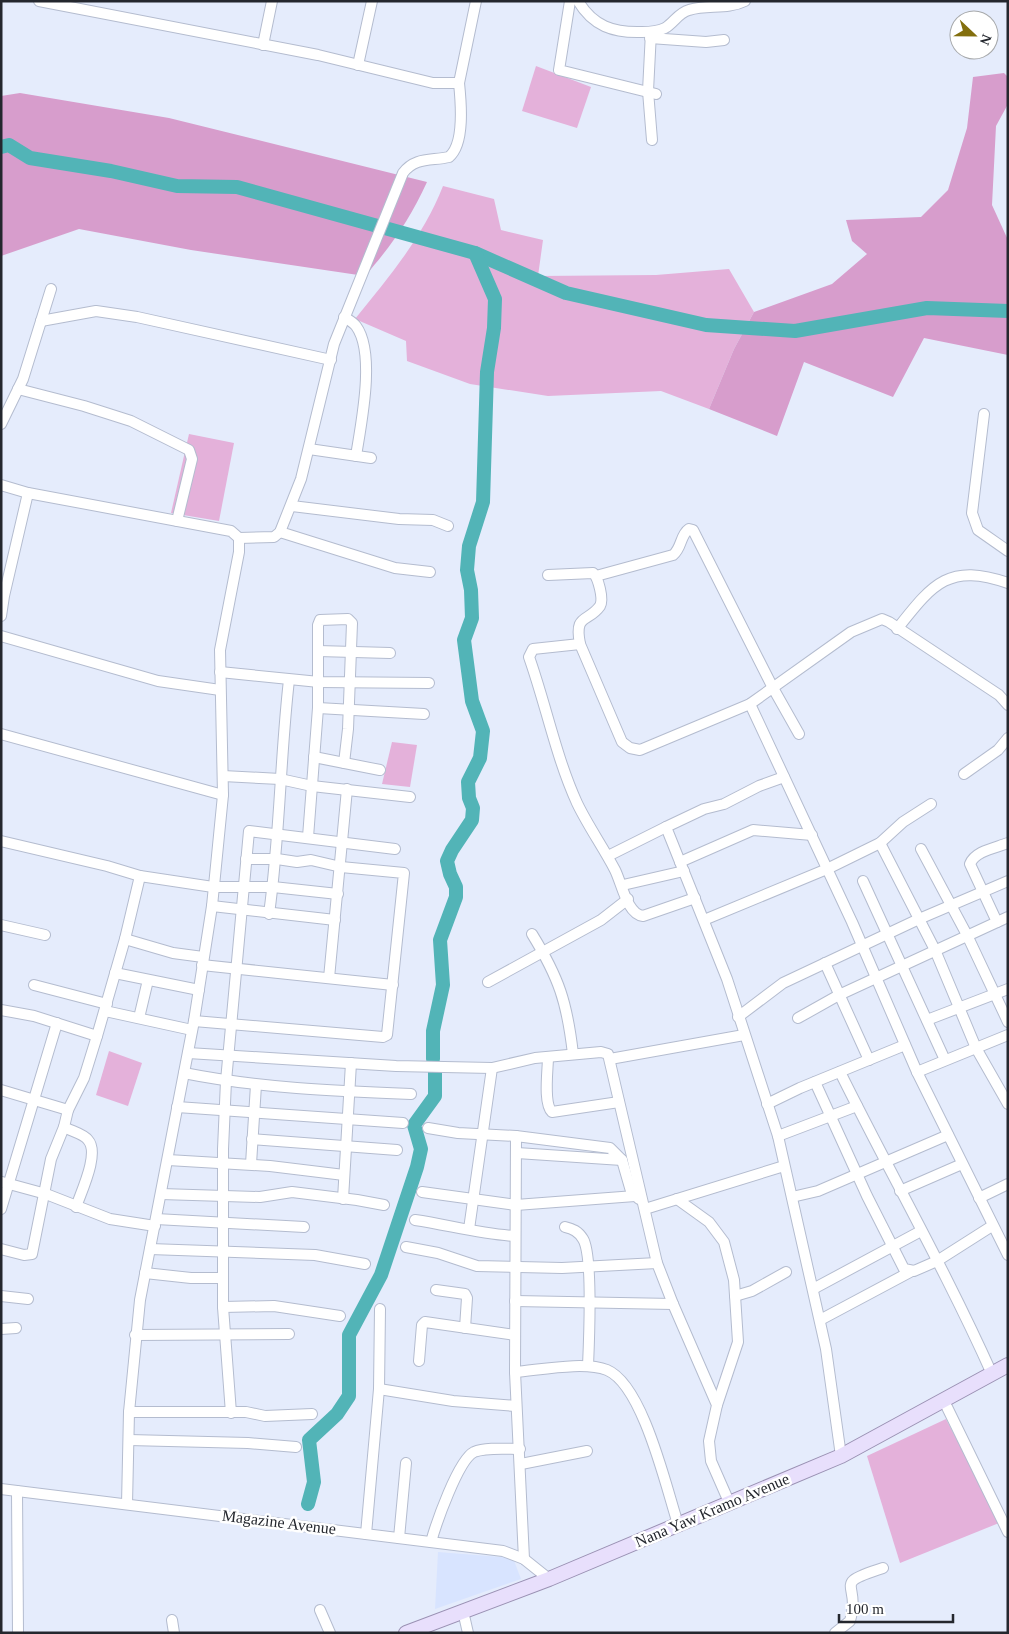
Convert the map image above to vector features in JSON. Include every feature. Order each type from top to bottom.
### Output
[{"type":"main road","name":"Nana Yaw Kramo Avenue","points":[[406,1633],[549,1579],[841,1456],[1008,1365]]},
{"type":"street","points":[[39,1],[358,64],[432,83],[459,83]]},
{"type":"street","points":[[263,45],[272,1]]},
{"type":"street","points":[[358,64],[372,1]]},
{"type":"street","points":[[1,485],[28,493],[231,531],[239,538],[274,537],[280,532],[292,506],[344,316],[403,173],[418,160],[441,159],[452,155],[456,147],[462,114],[459,83],[476,1]]},
{"type":"street","points":[[570,1],[560,70],[652,92]]},
{"type":"street","points":[[578,1],[585,13],[596,23],[610,30],[706,42],[724,40]]},
{"type":"street","points":[[650,35],[665,28],[687,10],[724,7],[745,1]]},
{"type":"street","points":[[650,35],[652,140]]},
{"type":"street","points":[[1,424],[18,389],[51,289]]},
{"type":"street","points":[[41,321],[96,311],[137,317],[331,360]]},
{"type":"street","points":[[344,316],[356,326],[364,346],[366,395],[356,456]]},
{"type":"street","points":[[18,389],[84,406],[130,421],[189,450],[192,460],[177,520]]},
{"type":"street","points":[[984,414],[972,512],[978,530],[1008,551]]},
{"type":"street","points":[[309,448],[371,458]]},
{"type":"street","points":[[1,616],[28,493]]},
{"type":"street","points":[[292,506],[399,519],[433,520],[448,526]]},
{"type":"street","points":[[548,575],[592,573],[596,576],[673,555],[678,552],[685,532],[689,529],[693,530],[773,688],[799,734]]},
{"type":"street","points":[[280,532],[396,568],[430,572]]},
{"type":"street","points":[[127,1504],[135,1335],[193,1026],[212,906],[223,794],[220,650],[239,552],[239,538]]},
{"type":"street","points":[[897,629],[922,598],[953,576],[965,574],[989,576],[1008,583]]},
{"type":"street","points":[[596,576],[601,602],[599,607],[584,618],[578,626],[580,644],[622,742],[630,748],[640,750],[750,704],[850,632],[882,619],[999,695],[1008,705]]},
{"type":"street","points":[[308,837],[318,708],[318,625],[320,620],[329,618],[350,620],[348,709],[344,763]]},
{"type":"street","points":[[1,636],[158,681],[220,690]]},
{"type":"street","points":[[580,644],[533,649],[529,657],[578,804],[608,856],[636,915],[643,916],[695,898]]},
{"type":"street","points":[[318,651],[390,653]]},
{"type":"street","points":[[220,672],[288,680],[349,684],[429,683]]},
{"type":"street","points":[[270,914],[277,859],[280,779],[288,680]]},
{"type":"street","points":[[750,704],[812,835],[917,1072],[1008,1255]]},
{"type":"street","points":[[318,708],[424,714]]},
{"type":"street","points":[[1,734],[223,794]]},
{"type":"street","points":[[964,774],[998,750],[1008,738]]},
{"type":"street","points":[[314,757],[380,770]]},
{"type":"street","points":[[223,776],[280,779],[312,786],[410,797]]},
{"type":"street","points":[[608,856],[704,809],[724,804],[759,786],[784,777]]},
{"type":"street","points":[[329,978],[344,842],[347,789]]},
{"type":"street","points":[[704,920],[827,869],[880,843],[903,822],[931,804]]},
{"type":"street","points":[[666,827],[727,979],[778,1136],[826,1348],[841,1456]]},
{"type":"street","points":[[623,885],[682,866],[753,830],[812,835]]},
{"type":"street","points":[[231,1412],[224,1333],[224,1110],[249,831],[395,849]]},
{"type":"street","points":[[1,842],[107,866],[140,876],[214,886],[273,887],[338,894]]},
{"type":"street","points":[[880,843],[935,950],[976,1048],[1008,1104]]},
{"type":"street","points":[[997,922],[972,872],[970,864],[980,853],[1008,843]]},
{"type":"street","points":[[922,849],[967,935],[1008,1022]]},
{"type":"street","points":[[34,984],[139,1018],[193,1026],[231,1024],[386,1036],[405,875],[402,872],[341,867],[311,860],[297,862],[277,859],[246,859]]},
{"type":"street","points":[[1,1249],[24,1255],[32,1254],[46,1194],[51,1159],[64,1127],[68,1110],[84,1078],[106,1007],[140,876]]},
{"type":"street","points":[[863,881],[945,1060]]},
{"type":"street","points":[[738,1016],[783,983],[951,904],[1008,881]]},
{"type":"street","points":[[488,982],[602,920],[628,899]]},
{"type":"street","points":[[212,906],[241,911],[335,920]]},
{"type":"street","points":[[798,1018],[839,995],[1008,917]]},
{"type":"street","points":[[1,925],[45,935]]},
{"type":"street","points":[[532,934],[544,953],[569,1014],[573,1054]]},
{"type":"street","points":[[125,938],[173,953],[237,968],[393,985]]},
{"type":"street","points":[[825,963],[869,1060]]},
{"type":"street","points":[[115,973],[199,990]]},
{"type":"street","points":[[139,1018],[148,980]]},
{"type":"street","points":[[927,1020],[1008,989]]},
{"type":"street","points":[[1,1010],[57,1023],[97,1036]]},
{"type":"street","points":[[1,1208],[4,1182],[35,1100],[57,1023]]},
{"type":"street","points":[[610,1059],[744,1035]]},
{"type":"street","points":[[917,1072],[1008,1035]]},
{"type":"street","points":[[767,1104],[906,1045]]},
{"type":"street","points":[[188,1052],[396,1066],[492,1068],[548,1057],[601,1052],[608,1054],[658,1263],[673,1304],[717,1405]]},
{"type":"street","points":[[548,1057],[547,1099],[548,1108],[552,1112],[620,1102]]},
{"type":"street","points":[[343,1199],[351,1063]]},
{"type":"street","points":[[469,1229],[484,1135],[492,1068]]},
{"type":"street","points":[[840,1072],[963,1310],[992,1374]]},
{"type":"street","points":[[184,1073],[256,1085],[313,1090],[411,1094]]},
{"type":"street","points":[[815,1082],[856,1174],[904,1269],[910,1272]]},
{"type":"street","points":[[251,1164],[256,1085]]},
{"type":"street","points":[[1,1090],[68,1110]]},
{"type":"street","points":[[778,1136],[857,1106]]},
{"type":"street","points":[[177,1108],[403,1123]]},
{"type":"street","points":[[64,1127],[88,1139],[93,1148],[92,1157],[76,1207]]},
{"type":"street","points":[[428,1128],[604,1146],[614,1151],[622,1160],[630,1191],[644,1206]]},
{"type":"street","points":[[792,1198],[818,1191],[948,1135]]},
{"type":"street","points":[[516,1136],[515,1372],[521,1464],[524,1558]]},
{"type":"street","points":[[252,1139],[397,1150]]},
{"type":"street","points":[[517,1153],[622,1160]]},
{"type":"street","points":[[168,1160],[251,1164],[344,1174]]},
{"type":"street","points":[[900,1191],[962,1164]]},
{"type":"street","points":[[644,1206],[677,1199],[784,1166]]},
{"type":"street","points":[[4,1182],[46,1194],[110,1219],[155,1223],[224,1223],[304,1227]]},
{"type":"street","points":[[979,1198],[1008,1184]]},
{"type":"street","points":[[161,1194],[260,1197],[292,1192],[384,1205]]},
{"type":"street","points":[[422,1192],[473,1198],[516,1206],[635,1196]]},
{"type":"street","points":[[677,1199],[709,1222],[724,1242],[734,1280],[738,1342],[717,1405],[709,1441],[711,1461],[729,1502]]},
{"type":"street","points":[[415,1220],[469,1229],[478,1233],[515,1236]]},
{"type":"street","points":[[820,1320],[910,1272],[937,1260],[992,1226]]},
{"type":"street","points":[[564,1227],[577,1231],[584,1240],[590,1302],[588,1366]]},
{"type":"street","points":[[813,1289],[921,1231]]},
{"type":"street","points":[[406,1247],[438,1253],[477,1266],[515,1268],[658,1263]]},
{"type":"street","points":[[150,1249],[315,1255],[365,1264]]},
{"type":"street","points":[[735,1296],[752,1291],[786,1272]]},
{"type":"street","points":[[145,1274],[191,1278],[223,1278]]},
{"type":"street","points":[[436,1290],[465,1294],[467,1298],[465,1328]]},
{"type":"street","points":[[1,1296],[28,1299]]},
{"type":"street","points":[[515,1301],[673,1304]]},
{"type":"street","points":[[224,1307],[274,1306],[340,1316]]},
{"type":"street","points":[[366,1534],[379,1389],[380,1309]]},
{"type":"street","points":[[419,1361],[423,1323],[515,1335]]},
{"type":"street","points":[[1,1328],[16,1328]]},
{"type":"street","points":[[135,1335],[289,1334]]},
{"type":"street","points":[[515,1372],[588,1366],[606,1370],[623,1380],[634,1397],[649,1432],[678,1524]]},
{"type":"street","points":[[379,1389],[453,1401],[516,1406]]},
{"type":"street","points":[[944,1401],[1008,1532]]},
{"type":"street","points":[[130,1412],[246,1412],[265,1416],[312,1414]]},
{"type":"street","points":[[129,1440],[248,1443],[296,1447]]},
{"type":"street","points":[[431,1542],[443,1502],[470,1455],[480,1451],[520,1449]]},
{"type":"street","points":[[521,1464],[587,1452]]},
{"type":"street","points":[[399,1538],[406,1463]]},
{"type":"street","name":"Magazine Avenue","points":[[1,1489],[503,1551],[524,1558],[549,1579]]},
{"type":"street","points":[[17,1491],[18,1633]]},
{"type":"street","points":[[835,1633],[850,1621],[853,1601],[850,1587],[851,1582],[856,1576],[883,1568]]},
{"type":"street","points":[[320,1610],[330,1633]]},
{"type":"street","points":[[463,1611],[468,1633]]},
{"type":"street","points":[[172,1620],[174,1633]]},
{"type":"shaded area","points":[[536,66],[591,87],[577,128],[522,111]]},
{"type":"shaded area","points":[[1004,73],[1008,77],[1008,104],[996,126],[992,205],[1008,240],[1008,355],[924,338],[893,397],[804,362],[777,436],[709,409],[734,349],[754,312],[832,284],[867,254],[852,241],[846,220],[921,217],[948,190],[967,128],[973,77]]},
{"type":"shaded area","points":[[20,93],[169,118],[427,182],[400,231],[365,276],[191,250],[79,229],[1,256],[1,96]]},
{"type":"shaded area","points":[[443,186],[494,199],[501,230],[543,240],[538,276],[656,275],[729,269],[754,312],[734,349],[709,409],[661,391],[548,396],[470,384],[407,361],[406,341],[355,319],[404,256],[426,222]]},
{"type":"shaded area","points":[[189,434],[234,443],[219,521],[171,513]]},
{"type":"shaded area","points":[[392,742],[417,745],[410,787],[382,784]]},
{"type":"shaded area","points":[[109,1051],[142,1063],[128,1106],[96,1095]]},
{"type":"shaded area","points":[[946,1419],[999,1523],[900,1563],[867,1456]]},
{"type":"shaded area","points":[[438,1552],[513,1558],[521,1579],[435,1609]]},
{"type":"waterway","points":[[1,147],[9,145],[30,158],[111,171],[177,186],[237,187],[475,253],[566,293],[706,325],[795,331],[927,308],[1008,311]]},
{"type":"waterway","points":[[433,1059],[433,1031],[443,985],[440,940],[456,897],[456,887],[447,861],[472,820],[473,808],[469,798],[468,782],[480,758],[483,731],[472,701],[464,640],[472,618],[471,590],[467,570],[469,546],[483,502],[487,372],[494,328],[495,299],[475,253]]},
{"type":"waterway","points":[[308,1504],[314,1482],[309,1440],[337,1414],[349,1396],[349,1335],[381,1275],[417,1167],[421,1149],[414,1125],[435,1096],[435,1070]]}]
